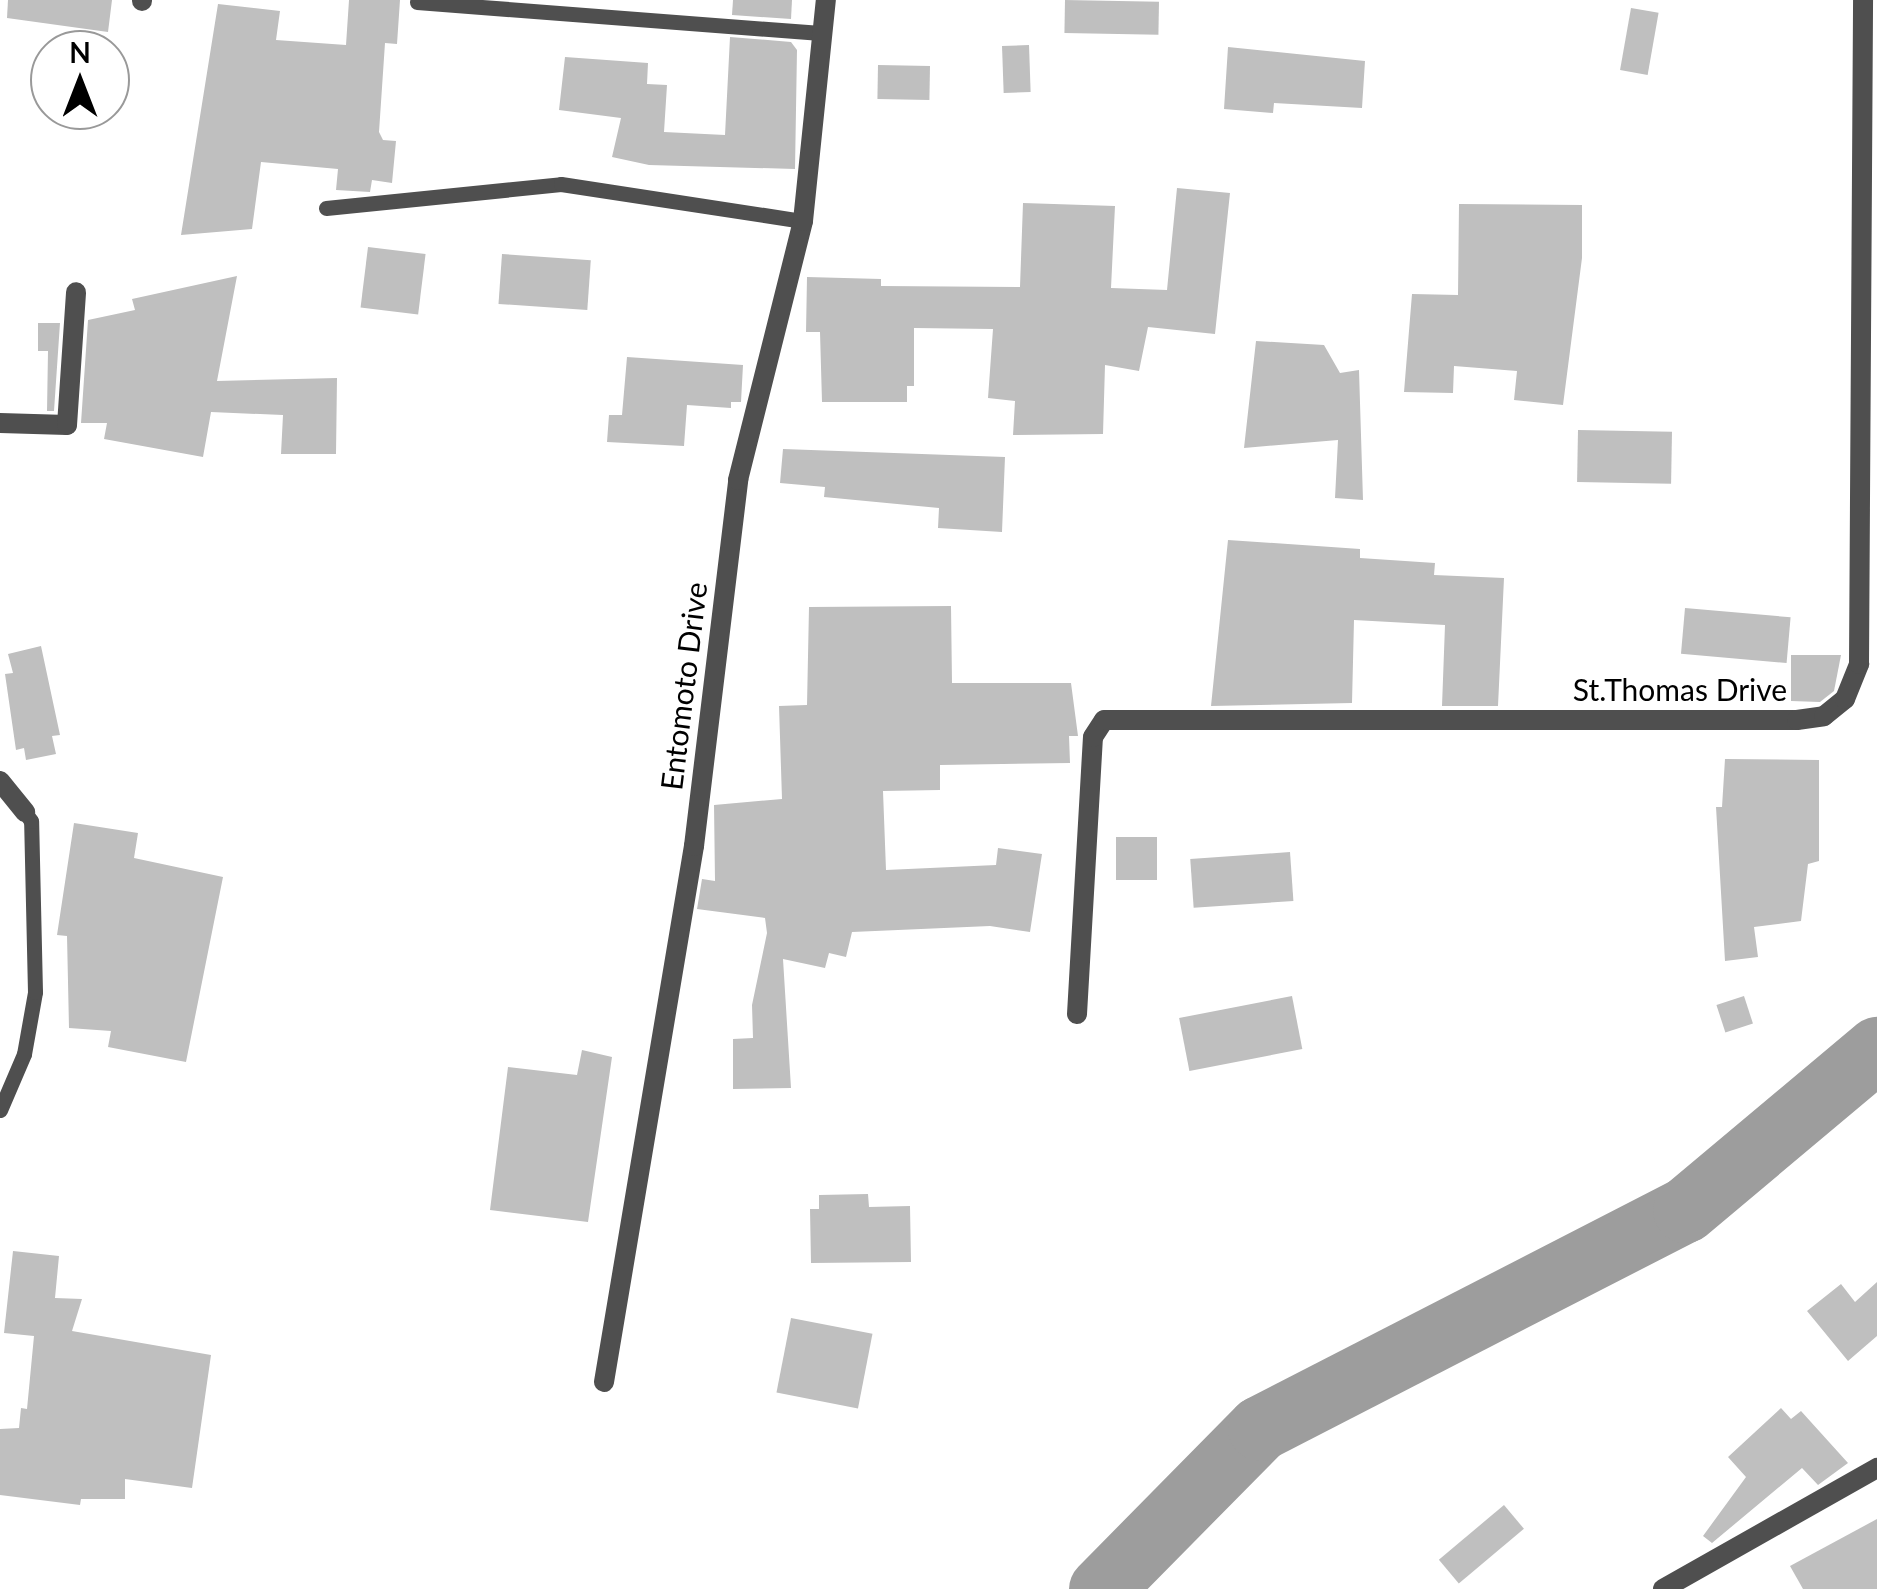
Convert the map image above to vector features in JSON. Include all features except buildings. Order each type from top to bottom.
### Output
[{"type":"street","name":"Entomoto Drive","points":[[604,1382],[694,846],[738,480],[802,221],[826,0]]},
{"type":"street","name":"St.Thomas Drive","points":[[1077,1014],[1093,737],[1104,720],[1798,720],[1824,716],[1845,700],[1859,664],[1863,0]]},
{"type":"street","points":[[0,423],[67,425],[76,292]]},
{"type":"street","points":[[0,781],[24,812]]},
{"type":"street","points":[[1663,1589],[1874,1474]]},
{"type":"lane","points":[[417,2],[820,33]]},
{"type":"lane","points":[[326,208],[561,184],[802,221]]},
{"type":"lane","points":[[0,1110],[24,1054],[35,992],[30,821],[24,812]]},
{"type":"waterway","points":[[1101,1589],[1260,1428],[1685,1210],[1877,1049]]}]
